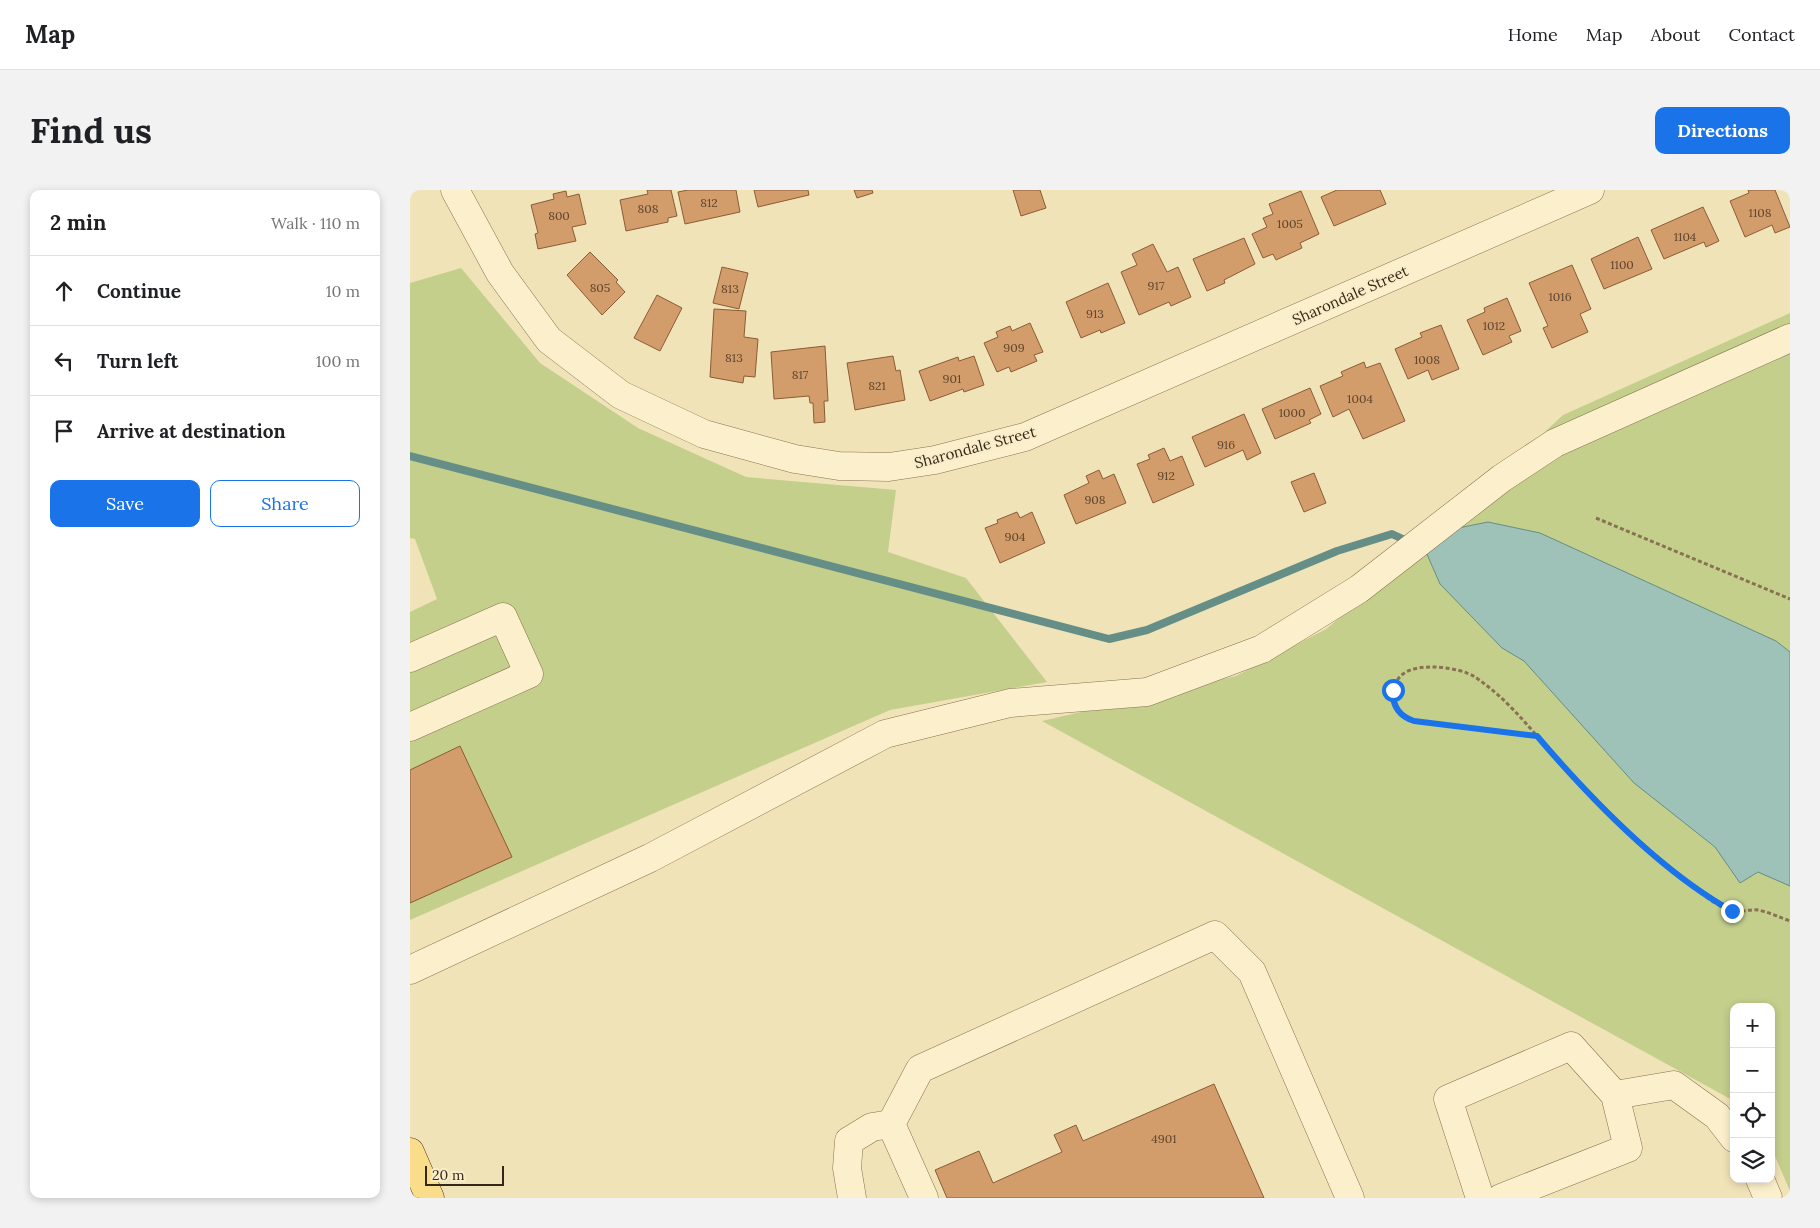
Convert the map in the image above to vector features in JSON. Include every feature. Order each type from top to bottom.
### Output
[{"type":"main road","points":[[410,1152],[430,1198]]},
{"type":"street","name":"Sharondale Street","points":[[455,190],[500,273],[549,340],[620,395],[704,434],[795,459],[838,466],[889,468],[936,460],[1025,436],[1590,190]]},
{"type":"street","points":[[410,970],[650,858],[885,734],[1010,703],[1147,692],[1262,649],[1359,588],[1502,478],[1555,443],[1790,338]]},
{"type":"street","points":[[410,658],[503,617],[529,674],[410,727]]},
{"type":"street","points":[[891,1124],[920,1069],[1215,935],[1252,972],[1350,1198]]},
{"type":"street","points":[[1480,1198],[1448,1099],[1571,1046],[1615,1095],[1628,1148],[1501,1198]]},
{"type":"street","points":[[1615,1095],[1674,1085],[1717,1116],[1730,1133]]},
{"type":"street","points":[[852,1198],[847,1168],[849,1141],[872,1127],[891,1124]]},
{"type":"street","points":[[891,1124],[924,1198]]},
{"type":"street","points":[[1762,1183],[1768,1198]]},
{"type":"path","points":[[1596,518],[1790,599]]},
{"type":"path","points":[[1537,736],[1414,721],[1406,718],[1395,706],[1393,690],[1401,675],[1408,671],[1442,668],[1463,670],[1476,678],[1515,710],[1573,778],[1655,856],[1711,899],[1732,911],[1757,910],[1790,920]]},
{"type":"green space","points":[[461,268],[540,363],[638,428],[746,477],[896,490],[888,552],[966,578],[1047,682],[890,710],[410,920],[410,612],[437,599],[415,539],[410,538],[410,283]]},
{"type":"green space","points":[[1790,313],[1790,1191],[1775,1156],[1775,1003],[1730,1003],[1730,1099],[1042,721],[1236,676],[1326,629],[1388,578],[1563,415]]},
{"type":"water","points":[[1488,522],[1540,533],[1776,641],[1790,652],[1790,886],[1758,872],[1740,883],[1715,847],[1634,783],[1524,661],[1502,648],[1440,584],[1426,552],[1458,528]]},
{"type":"building","points":[[647,190],[671,190],[677,216],[668,218],[668,222],[626,231],[620,200],[648,194]]},
{"type":"building","points":[[688,190],[736,190],[740,212],[685,224],[678,192]]},
{"type":"building","points":[[754,190],[808,190],[809,195],[758,207]]},
{"type":"building","points":[[854,190],[872,190],[873,193],[857,198]]},
{"type":"building","points":[[1013,190],[1040,190],[1046,208],[1021,216]]},
{"type":"building","points":[[1337,190],[1380,190],[1386,204],[1334,226],[1321,197]]},
{"type":"building","points":[[1748,190],[1775,190],[1790,227],[1775,233],[1772,225],[1745,237],[1730,201],[1749,193]]},
{"type":"building","points":[[566,191],[567,197],[579,194],[586,224],[572,227],[576,241],[538,249],[535,234],[538,233],[531,205],[554,199],[553,194]]},
{"type":"building","points":[[1301,191],[1319,234],[1300,243],[1302,248],[1276,260],[1273,254],[1263,258],[1252,234],[1267,227],[1263,218],[1273,214],[1269,204]]},
{"type":"building","points":[[1703,207],[1719,241],[1706,247],[1704,242],[1664,259],[1651,230]]},
{"type":"building","points":[[1638,237],[1652,269],[1604,289],[1591,259]]},
{"type":"building","points":[[1244,238],[1255,264],[1224,280],[1225,283],[1207,291],[1193,259]]},
{"type":"building","points":[[1153,244],[1167,272],[1178,267],[1191,297],[1171,306],[1169,302],[1139,315],[1121,272],[1137,265],[1132,254]]},
{"type":"building","points":[[590,252],[618,280],[616,282],[625,292],[602,315],[567,275]]},
{"type":"building","points":[[1572,265],[1591,309],[1580,314],[1588,332],[1552,348],[1543,328],[1548,326],[1529,283]]},
{"type":"building","points":[[722,267],[748,273],[739,309],[713,303]]},
{"type":"building","points":[[1108,283],[1125,323],[1101,333],[1100,330],[1081,338],[1066,302]]},
{"type":"building","points":[[657,295],[682,308],[660,351],[634,338]]},
{"type":"building","points":[[1507,298],[1521,331],[1509,336],[1512,342],[1483,355],[1467,320],[1485,312],[1484,308]]},
{"type":"building","points":[[714,309],[746,311],[744,337],[758,339],[755,377],[744,376],[743,383],[710,377]]},
{"type":"building","points":[[1030,323],[1043,352],[1034,355],[1037,361],[1011,372],[1009,367],[997,372],[984,343],[998,337],[996,332],[1010,326],[1012,331]]},
{"type":"building","points":[[1441,325],[1459,369],[1432,380],[1428,370],[1408,379],[1395,349],[1422,337],[1420,333]]},
{"type":"building","points":[[825,346],[828,401],[824,401],[825,422],[814,423],[813,403],[810,403],[809,396],[774,399],[771,352]]},
{"type":"building","points":[[893,356],[896,371],[900,370],[905,400],[855,410],[847,363]]},
{"type":"building","points":[[974,356],[984,385],[964,392],[963,389],[930,401],[919,371],[958,357],[959,361]]},
{"type":"building","points":[[1364,362],[1366,368],[1380,363],[1405,421],[1363,439],[1349,409],[1333,417],[1320,386],[1343,376],[1341,372]]},
{"type":"building","points":[[1310,388],[1321,414],[1309,420],[1311,423],[1275,439],[1262,409]]},
{"type":"building","points":[[1244,414],[1261,453],[1247,460],[1243,450],[1205,467],[1192,437]]},
{"type":"building","points":[[1164,448],[1170,461],[1182,456],[1194,485],[1153,503],[1137,464],[1150,459],[1148,455]]},
{"type":"building","points":[[1099,470],[1103,479],[1114,474],[1126,503],[1076,524],[1064,495],[1089,483],[1086,476]]},
{"type":"building","points":[[1314,473],[1326,503],[1304,512],[1291,482]]},
{"type":"building","points":[[1017,512],[1020,518],[1032,512],[1045,543],[1000,563],[985,528],[998,523],[997,520]]},
{"type":"building","points":[[460,746],[512,857],[410,903],[410,770]]},
{"type":"building","points":[[1214,1084],[1264,1198],[947,1198],[935,1170],[979,1151],[993,1183],[1062,1152],[1054,1135],[1076,1125],[1083,1141]]},
{"type":"waterway","points":[[410,456],[1109,639],[1147,630],[1337,551],[1392,534],[1409,542]]},
{"type":"route","points":[[1393,690],[1395,706],[1406,718],[1414,721],[1537,736],[1573,778],[1655,856],[1711,899],[1732,911]]}]
